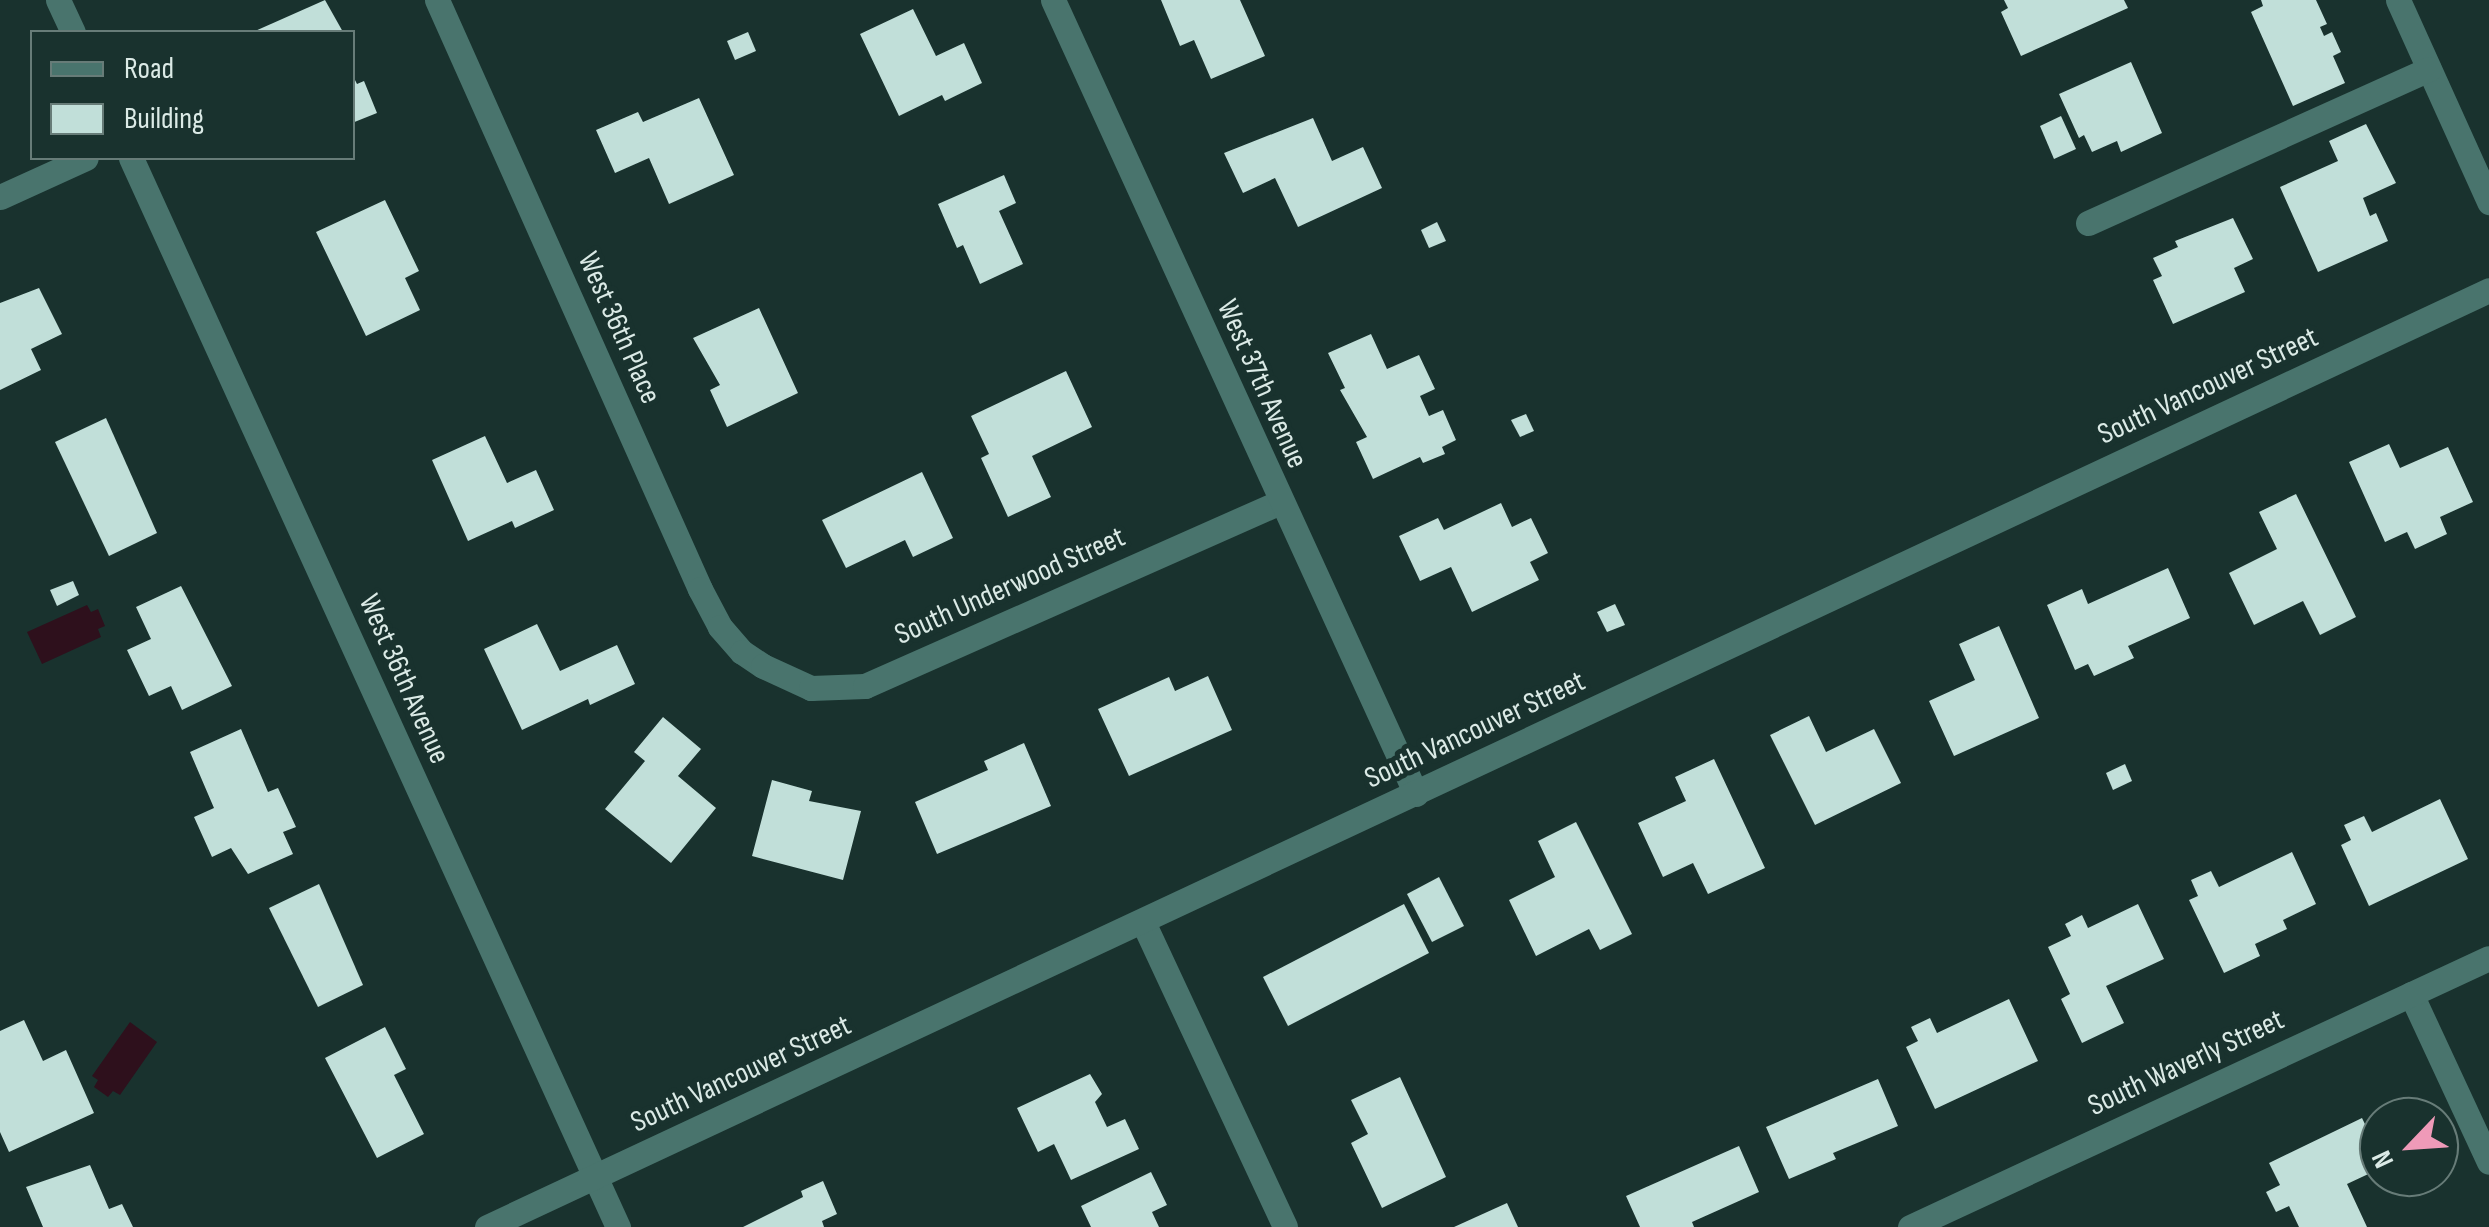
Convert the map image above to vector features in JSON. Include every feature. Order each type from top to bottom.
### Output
[{"type":"street","points":[[58,0],[72,30]]},
{"type":"street","name":"West 36th Place","points":[[436,0],[700,589],[720,627],[742,652],[763,666]]},
{"type":"street","name":"West 37th Avenue","points":[[1053,0],[1416,794]]},
{"type":"street","points":[[2398,0],[2489,202]]},
{"type":"street","points":[[2088,224],[2429,69]]},
{"type":"street","points":[[0,198],[82,160]]},
{"type":"street","name":"West 36th Avenue","points":[[131,160],[618,1227]]},
{"type":"street","name":"South Vancouver Street","points":[[487,1227],[2489,290]]},
{"type":"street","name":"South Underwood Street","points":[[763,666],[811,688],[865,686],[1280,502]]},
{"type":"street","points":[[1143,922],[1284,1227]]},
{"type":"street","name":"South Waverly Street","points":[[1910,1227],[2489,958]]},
{"type":"street","points":[[2411,994],[2489,1162]]},
{"type":"shaded area","points":[[87,605],[91,612],[98,609],[105,626],[98,629],[101,637],[42,664],[27,632]]},
{"type":"shaded area","points":[[130,1022],[157,1042],[120,1095],[113,1091],[108,1097],[94,1087],[98,1080],[92,1076]]},
{"type":"building","points":[[325,0],[342,30],[258,30]]},
{"type":"building","points":[[1161,0],[1240,0],[1265,56],[1211,79],[1194,40],[1180,46]]},
{"type":"building","points":[[2004,0],[2124,0],[2128,8],[2021,56],[2001,12],[2008,8]]},
{"type":"building","points":[[2261,0],[2316,0],[2327,24],[2320,27],[2324,36],[2332,32],[2341,52],[2333,56],[2345,83],[2293,106],[2251,12],[2263,6]]},
{"type":"building","points":[[913,9],[936,56],[964,43],[982,83],[945,101],[942,95],[899,116],[860,34]]},
{"type":"building","points":[[748,32],[756,51],[735,60],[727,41]]},
{"type":"building","points":[[2131,62],[2162,133],[2121,152],[2117,141],[2092,152],[2084,135],[2079,138],[2059,94]]},
{"type":"building","points":[[355,80],[357,84],[364,81],[377,113],[355,122]]},
{"type":"building","points":[[699,98],[734,175],[669,204],[649,158],[615,173],[596,130],[638,112],[643,122]]},
{"type":"building","points":[[2061,116],[2076,149],[2054,159],[2040,126]]},
{"type":"building","points":[[1313,118],[1332,161],[1363,147],[1382,188],[1298,227],[1275,178],[1243,193],[1224,153]]},
{"type":"building","points":[[2366,124],[2396,183],[2363,198],[2370,216],[2376,213],[2388,241],[2318,272],[2280,187],[2338,161],[2329,141]]},
{"type":"building","points":[[1004,175],[1016,203],[999,211],[1023,264],[980,284],[963,245],[957,248],[938,204]]},
{"type":"building","points":[[385,200],[419,271],[405,278],[420,310],[366,336],[316,232]]},
{"type":"building","points":[[2233,218],[2253,259],[2234,268],[2245,292],[2173,324],[2153,280],[2162,276],[2153,258],[2178,247],[2175,241]]},
{"type":"building","points":[[1437,222],[1446,241],[1429,248],[1421,230]]},
{"type":"building","points":[[39,288],[62,334],[31,349],[41,370],[0,390],[0,303]]},
{"type":"building","points":[[759,308],[798,393],[727,427],[710,390],[720,385],[693,338]]},
{"type":"building","points":[[1371,334],[1387,369],[1419,355],[1435,389],[1420,396],[1429,416],[1443,410],[1456,440],[1442,447],[1445,454],[1423,463],[1420,457],[1373,479],[1356,442],[1367,437],[1340,390],[1345,388],[1328,353]]},
{"type":"building","points":[[1066,371],[1092,427],[1032,456],[1051,497],[1008,517],[981,458],[989,454],[971,416]]},
{"type":"building","points":[[1526,414],[1534,431],[1520,437],[1511,420]]},
{"type":"building","points":[[106,418],[157,533],[109,556],[55,442]]},
{"type":"building","points":[[485,436],[507,483],[536,470],[554,510],[515,528],[512,521],[468,541],[432,460]]},
{"type":"building","points":[[2389,444],[2400,468],[2448,447],[2473,502],[2440,517],[2447,534],[2415,549],[2407,532],[2385,542],[2349,462]]},
{"type":"building","points":[[922,472],[953,538],[913,557],[905,540],[846,568],[822,520]]},
{"type":"building","points":[[2296,494],[2356,617],[2320,635],[2303,601],[2254,625],[2229,573],[2277,549],[2259,512]]},
{"type":"building","points":[[1501,503],[1512,527],[1531,518],[1548,553],[1530,562],[1539,580],[1472,612],[1451,567],[1420,581],[1399,536],[1438,518],[1444,530]]},
{"type":"building","points":[[2168,568],[2190,618],[2128,646],[2134,658],[2094,676],[2088,664],[2075,670],[2047,605],[2082,589],[2088,604]]},
{"type":"building","points":[[73,581],[79,595],[57,606],[50,590]]},
{"type":"building","points":[[181,586],[232,686],[182,710],[171,686],[149,696],[127,650],[151,639],[136,607]]},
{"type":"building","points":[[1615,604],[1625,625],[1607,632],[1597,612]]},
{"type":"building","points":[[537,624],[560,671],[617,645],[635,684],[590,705],[588,699],[522,730],[484,649]]},
{"type":"building","points":[[1999,626],[2039,718],[1954,756],[1929,701],[1975,680],[1959,644]]},
{"type":"building","points":[[1208,676],[1232,730],[1129,776],[1098,709],[1169,677],[1175,691]]},
{"type":"building","points":[[1809,716],[1826,752],[1874,729],[1901,783],[1815,825],[1770,735]]},
{"type":"building","points":[[663,717],[701,749],[678,776],[716,808],[671,863],[605,809],[645,761],[634,752]]},
{"type":"building","points":[[241,729],[268,792],[278,788],[296,827],[283,832],[293,854],[248,874],[231,848],[212,857],[194,817],[214,808],[190,752]]},
{"type":"building","points":[[1024,743],[1051,806],[937,854],[915,802],[988,770],[984,761]]},
{"type":"building","points":[[1714,759],[1765,868],[1708,894],[1693,863],[1663,877],[1638,823],[1686,801],[1675,777]]},
{"type":"building","points":[[2125,764],[2132,781],[2113,790],[2106,773]]},
{"type":"building","points":[[772,780],[812,791],[809,801],[861,811],[843,880],[752,856]]},
{"type":"building","points":[[2440,799],[2468,859],[2369,906],[2341,845],[2351,840],[2344,825],[2364,816],[2372,832]]},
{"type":"building","points":[[1576,822],[1632,934],[1600,950],[1589,929],[1536,956],[1509,900],[1555,877],[1538,841]]},
{"type":"building","points":[[2292,852],[2316,904],[2283,920],[2287,929],[2255,944],[2260,956],[2224,973],[2189,900],[2198,896],[2191,880],[2211,871],[2219,887]]},
{"type":"building","points":[[1439,877],[1464,926],[1432,942],[1407,894]]},
{"type":"building","points":[[319,884],[363,985],[318,1007],[269,908]]},
{"type":"building","points":[[1404,904],[1429,953],[1288,1026],[1263,977]]},
{"type":"building","points":[[2138,904],[2164,959],[2106,986],[2124,1023],[2082,1043],[2061,999],[2070,994],[2048,947],[2071,936],[2065,924],[2082,915],[2088,928]]},
{"type":"building","points":[[2009,999],[2038,1061],[1935,1109],[1906,1047],[1918,1041],[1911,1027],[1930,1018],[1937,1033]]},
{"type":"building","points":[[24,1020],[43,1061],[66,1050],[94,1113],[9,1152],[0,1132],[0,1031]]},
{"type":"building","points":[[385,1027],[406,1069],[394,1075],[424,1134],[377,1158],[325,1058]]},
{"type":"building","points":[[1090,1074],[1102,1094],[1095,1102],[1107,1127],[1125,1119],[1139,1149],[1071,1180],[1054,1144],[1038,1152],[1017,1108]]},
{"type":"building","points":[[1400,1077],[1446,1177],[1382,1208],[1351,1143],[1368,1134],[1351,1100]]},
{"type":"building","points":[[1878,1079],[1898,1126],[1833,1153],[1836,1159],[1789,1179],[1766,1127]]},
{"type":"building","points":[[2359,1119],[2359,1178],[2347,1184],[2367,1227],[2299,1227],[2289,1206],[2276,1212],[2266,1192],[2280,1185],[2269,1163]]},
{"type":"building","points":[[1739,1146],[1759,1192],[1692,1222],[1694,1227],[1640,1227],[1626,1196]]},
{"type":"building","points":[[90,1165],[109,1209],[122,1204],[133,1227],[43,1227],[26,1187]]},
{"type":"building","points":[[1151,1172],[1167,1205],[1152,1212],[1159,1227],[1091,1227],[1081,1206]]},
{"type":"building","points":[[823,1181],[837,1214],[822,1221],[824,1227],[743,1227],[803,1197],[801,1191]]},
{"type":"building","points":[[1507,1203],[1518,1227],[1454,1227]]}]
